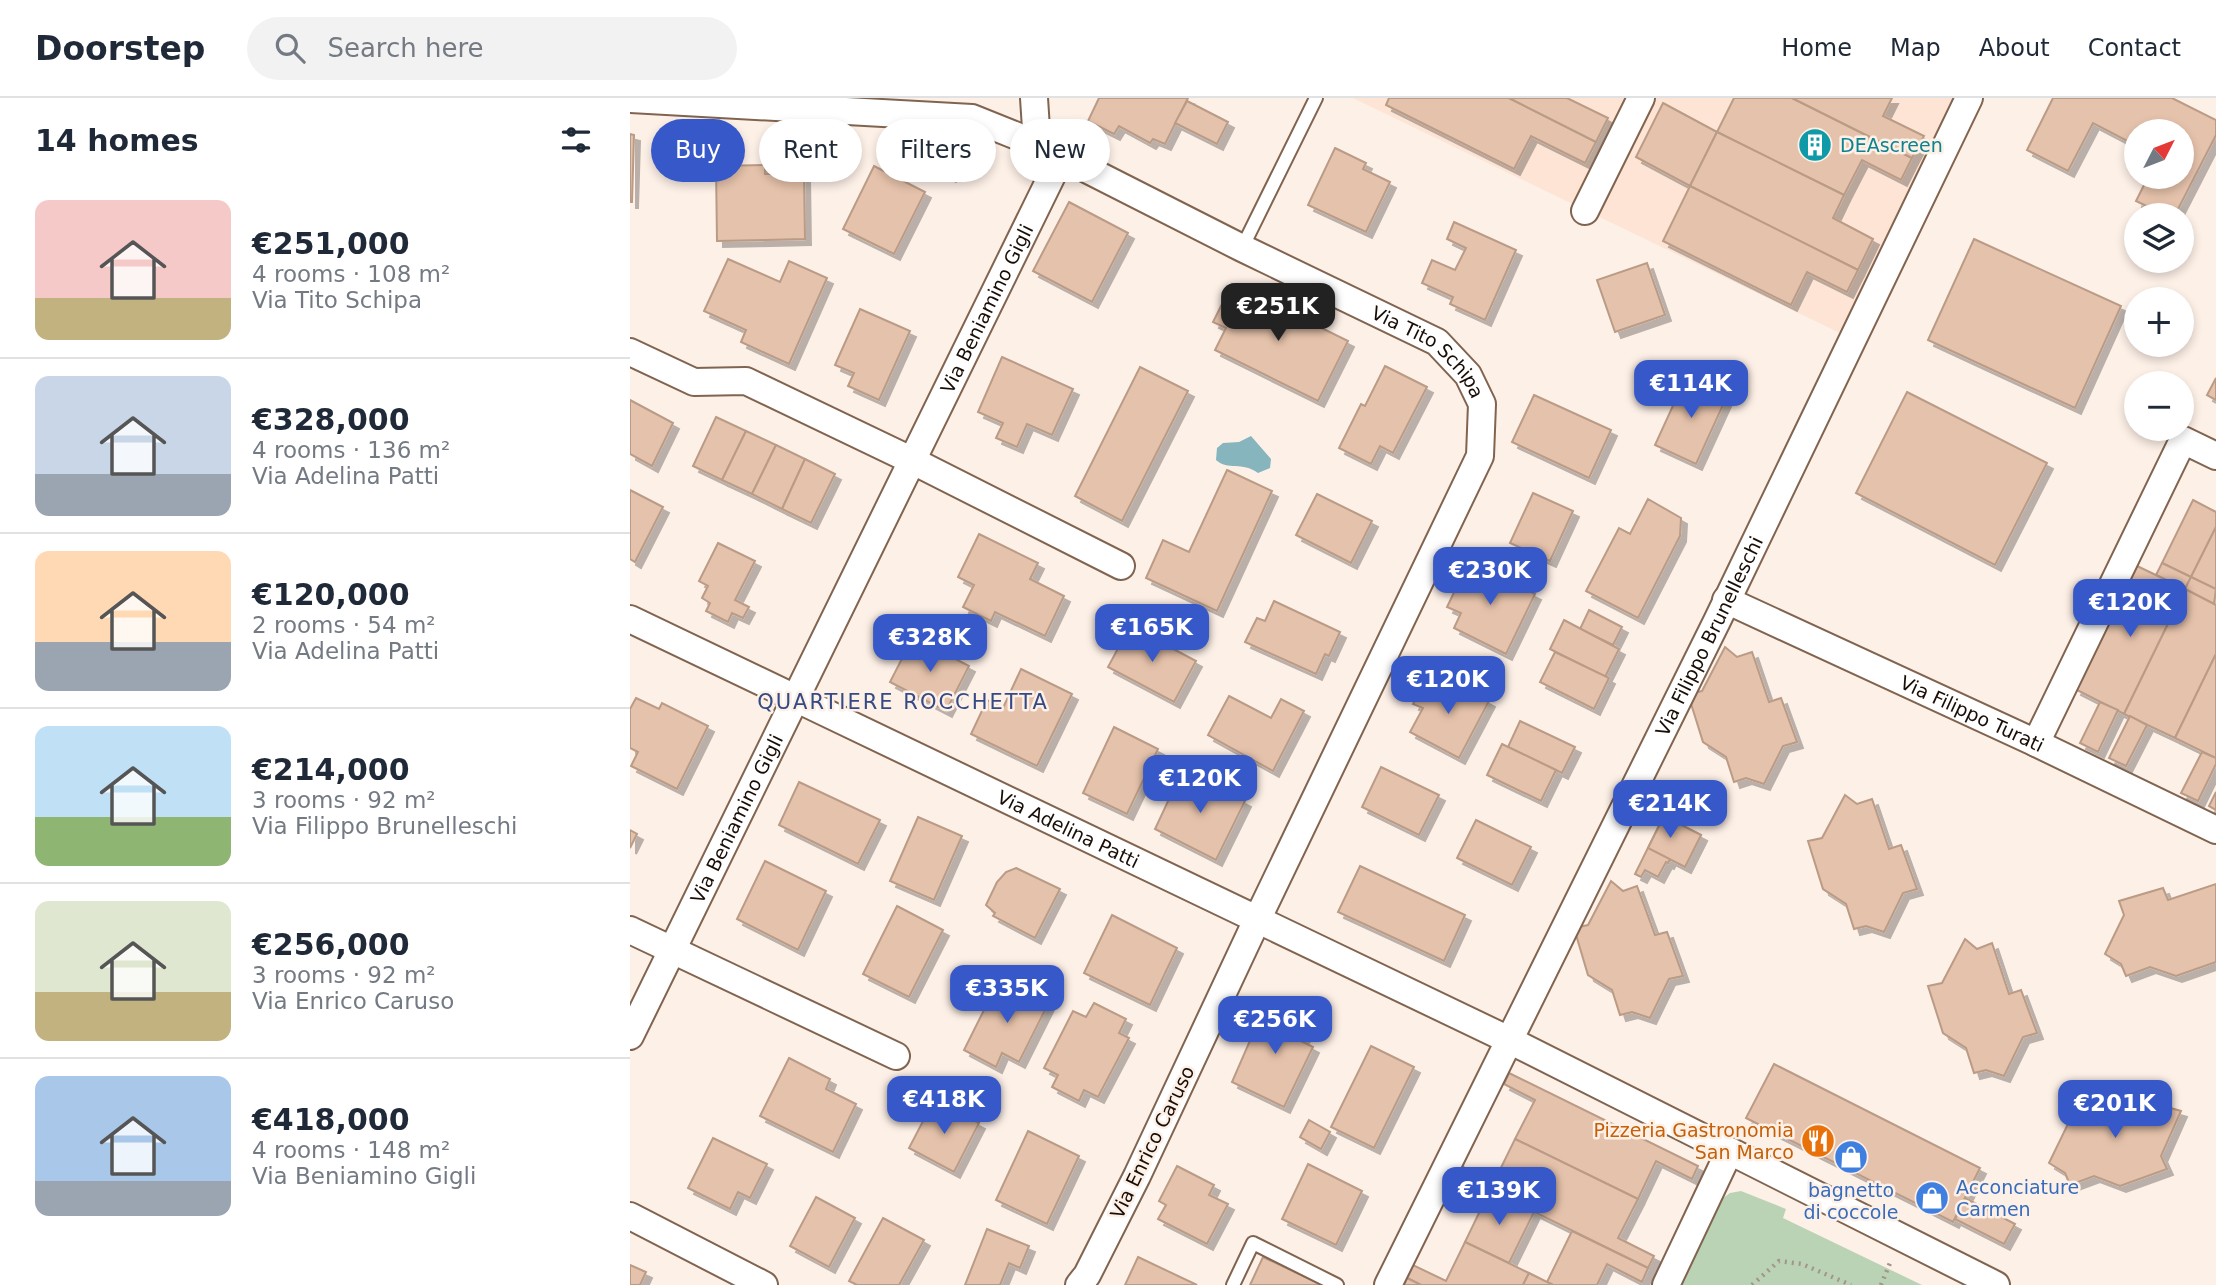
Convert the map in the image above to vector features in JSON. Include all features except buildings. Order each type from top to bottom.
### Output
[{"type":"street","points":[[1034,98],[1035,119]]},
{"type":"street","points":[[1585,211],[1641,98]]},
{"type":"street","name":"Via Filippo Brunelleschi","points":[[1388,1285],[1726,600],[1969,98]]},
{"type":"street","name":"Via Tito Schipa","points":[[630,99],[972,118],[1010,133]]},
{"type":"street","name":"Via Beniamino Gigli","points":[[630,1036],[1049,182]]},
{"type":"street","name":"Via Tito Schipa","points":[[1110,182],[1437,342],[1468,375],[1482,404],[1480,456],[1257,920]]},
{"type":"street","points":[[630,352],[694,382],[746,381],[913,461],[1121,566]]},
{"type":"street","points":[[2036,743],[2183,440],[2216,456]]},
{"type":"street","name":"Via Filippo Turati","points":[[1726,600],[2036,743],[2216,830]]},
{"type":"street","name":"Via Adelina Patti","points":[[630,619],[1509,1040],[1996,1285]]},
{"type":"street","name":"Via Enrico Caruso","points":[[1079,1285],[1087,1275],[1137,1176],[1257,920]]},
{"type":"street","points":[[630,930],[896,1056]]},
{"type":"street","points":[[1666,1285],[1729,1152]]},
{"type":"street","points":[[630,1216],[764,1285]]},
{"type":"lane","points":[[1242,248],[1316,98]]},
{"type":"lane","points":[[1233,1285],[1254,1243],[1337,1285]]},
{"type":"path","points":[[1752,1285],[1779,1261],[1802,1264],[1851,1285]]},
{"type":"shaded area","points":[[1353,98],[1957,98],[1842,334]]},
{"type":"green space","points":[[1741,1191],[1786,1209],[1783,1218],[1922,1285],[1680,1285],[1719,1201],[1730,1193]]},
{"type":"water","points":[[1251,436],[1271,459],[1270,468],[1258,473],[1246,467],[1225,465],[1216,460],[1217,448],[1223,443],[1239,442]]},
{"type":"place","name":"DEAscreen","points":[[1815,145]]},
{"type":"place","name":"Pizzeria Gastronomia San Marco","points":[[1818,1141]]},
{"type":"place","name":"bagnetto di coccole","points":[[1851,1157]]},
{"type":"place","name":"Acconciature Carmen","points":[[1932,1198]]},
{"type":"district","name":"QUARTIERE ROCCHETTA","points":[[903,702]]}]
